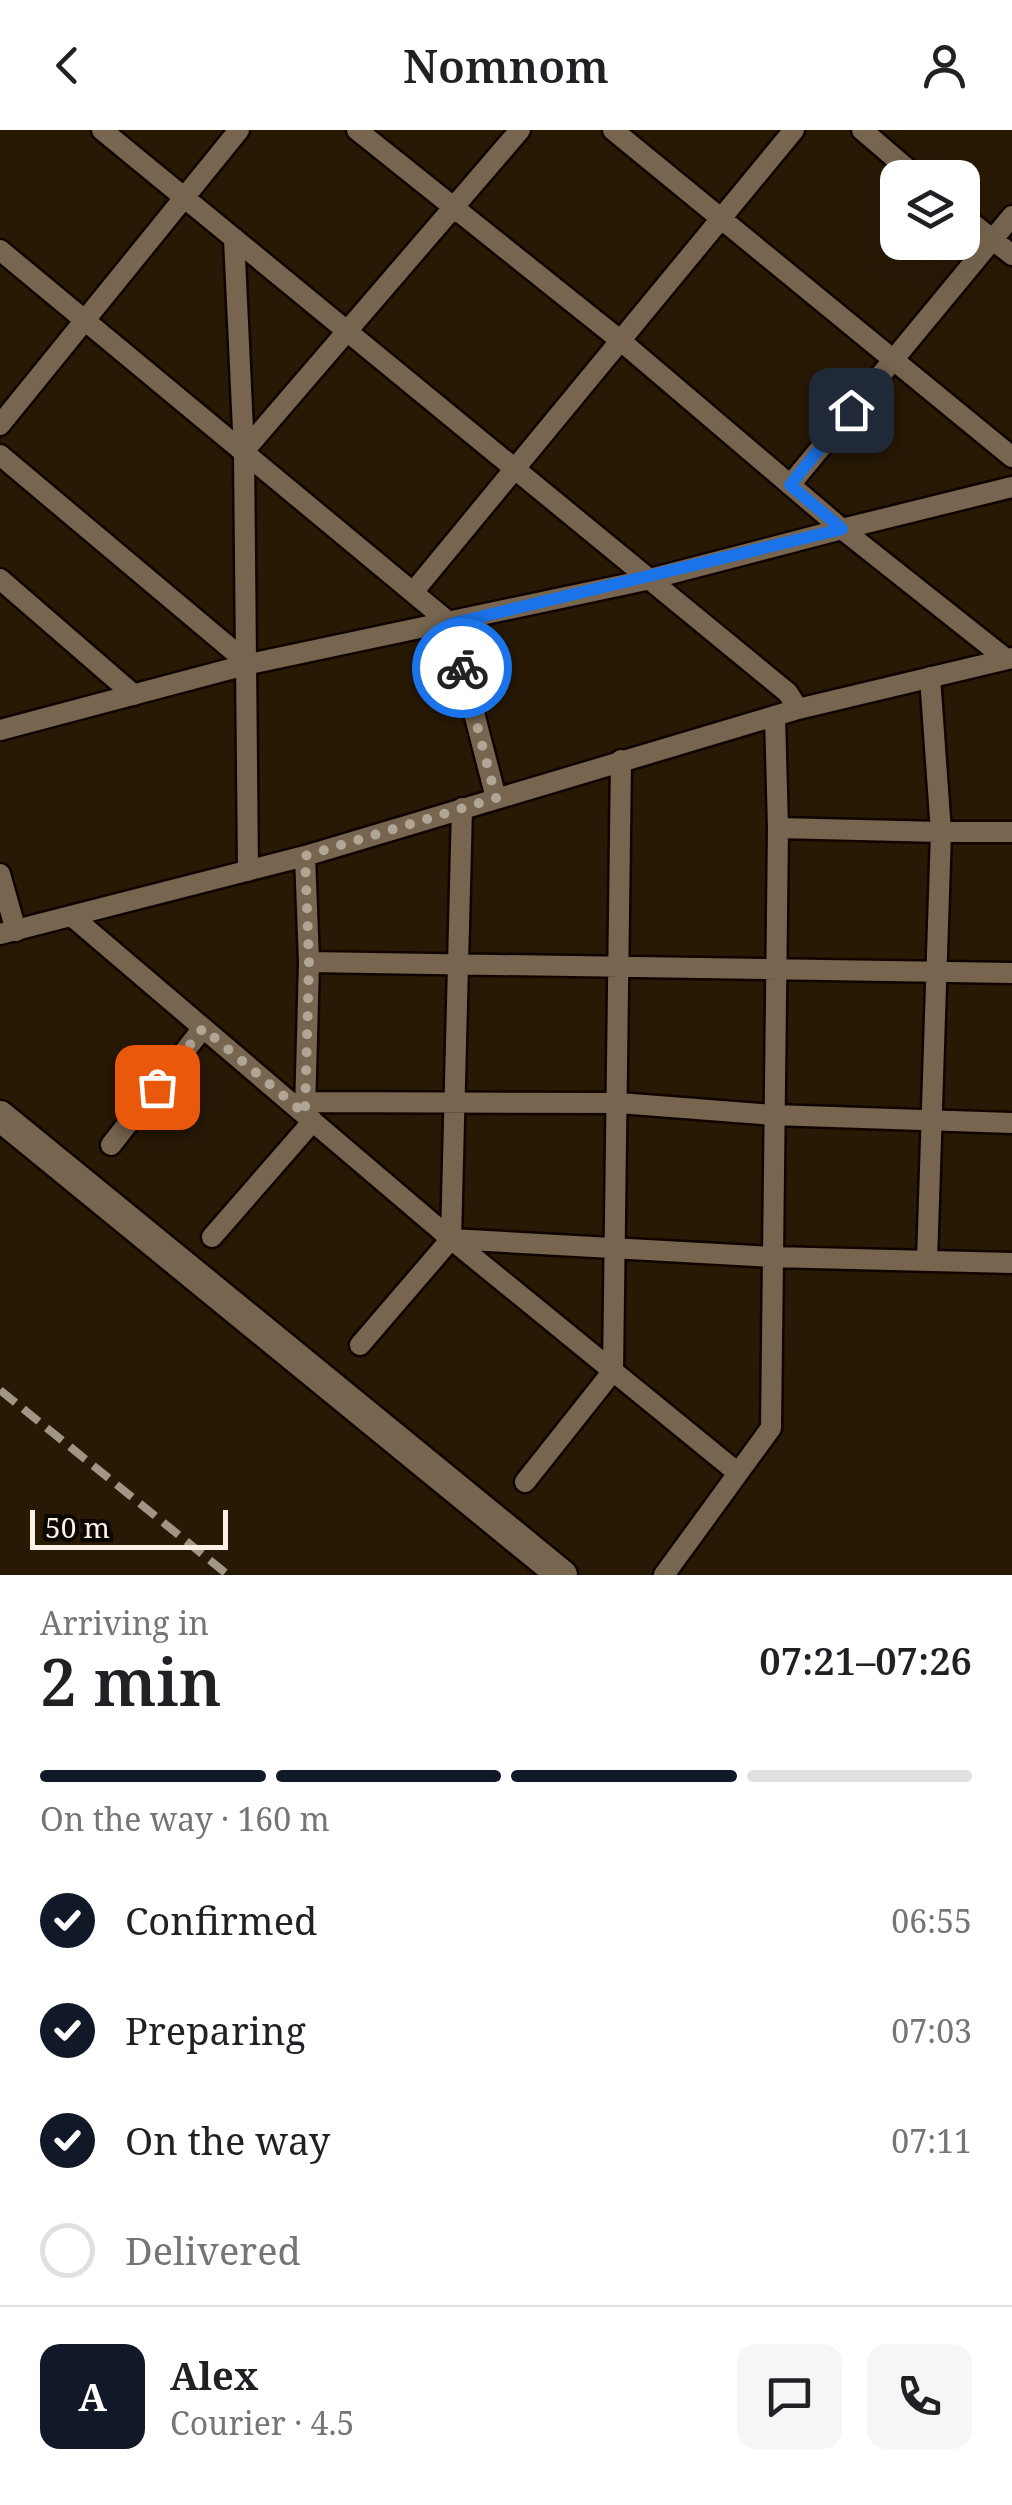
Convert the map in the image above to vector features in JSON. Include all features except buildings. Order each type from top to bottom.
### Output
[{"type":"street","points":[[102,130],[350,329],[646,580],[788,692],[798,709]]},
{"type":"street","points":[[0,425],[239,130]]},
{"type":"street","points":[[357,130],[621,341],[842,529],[1009,658]]},
{"type":"street","points":[[244,451],[520,130]]},
{"type":"street","points":[[613,130],[1012,458]]},
{"type":"street","points":[[414,591],[794,130]]},
{"type":"street","points":[[862,130],[897,160]]},
{"type":"street","points":[[790,485],[1012,216]]},
{"type":"street","points":[[980,230],[1012,255]]},
{"type":"street","points":[[234,238],[249,664],[248,871]]},
{"type":"street","points":[[0,250],[451,624],[496,798]]},
{"type":"street","points":[[0,455],[249,664]]},
{"type":"street","points":[[0,730],[249,664],[646,580],[1012,487]]},
{"type":"street","points":[[0,579],[134,695]]},
{"type":"street","points":[[0,874],[8,932],[305,856],[798,709],[1009,658]]},
{"type":"street","points":[[926,1261],[941,832],[930,677]]},
{"type":"street","points":[[664,1575],[770,1428],[778,828],[775,716]]},
{"type":"street","points":[[525,1482],[613,1371],[621,760]]},
{"type":"street","points":[[360,1345],[451,1239],[458,1103],[462,808]]},
{"type":"street","points":[[778,828],[1012,832]]},
{"type":"street","points":[[212,1237],[308,1112],[305,856]]},
{"type":"street","points":[[74,918],[308,1112],[451,1239],[738,1472]]},
{"type":"street","points":[[309,962],[774,971],[891,968],[936,974],[1012,973]]},
{"type":"street","points":[[111,1146],[203,1028]]},
{"type":"street","points":[[308,1112],[458,1103],[618,1103],[773,1115],[1012,1123]]},
{"type":"street","points":[[0,1116],[562,1575]]},
{"type":"street","points":[[451,1239],[1012,1264]]},
{"type":"railway","points":[[0,1390],[228,1575]]},
{"type":"way so far","points":[[157,1087],[203,1028],[305,1114],[309,962],[305,856],[496,798],[462,668]]},
{"type":"route","points":[[462,668],[451,624],[646,580],[842,529],[790,485],[851,410]]}]
